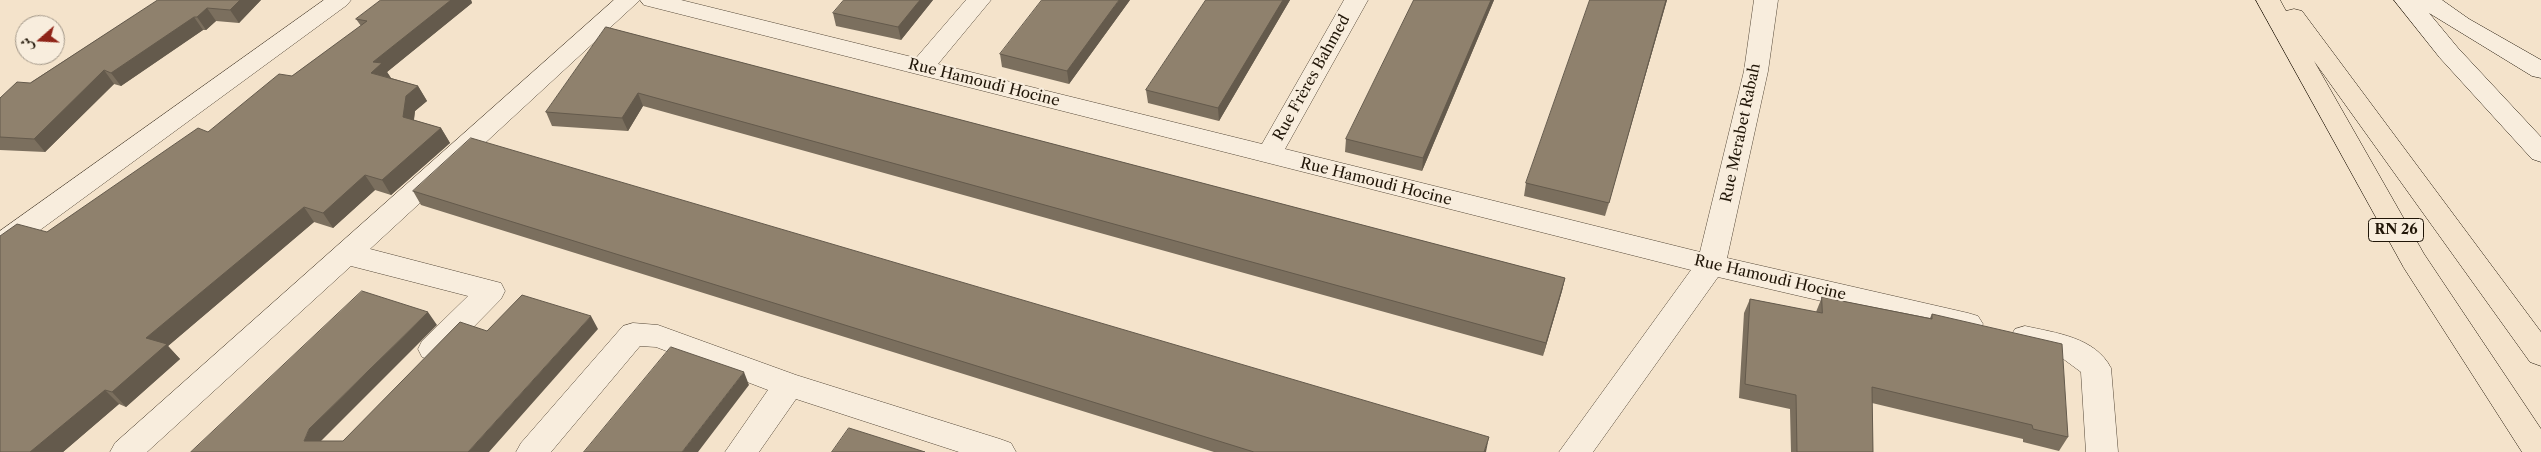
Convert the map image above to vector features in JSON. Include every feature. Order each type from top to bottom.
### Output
[{"type":"main road","name":"RN 26","points":[[2268,0],[2414,261],[2539,452]]},
{"type":"main road","name":"RN 26","points":[[2282,0],[2541,354]]},
{"type":"street","points":[[0,245],[340,0]]},
{"type":"street","points":[[126,452],[628,0]]},
{"type":"street","name":"Rue Hamoudi Hocine","points":[[652,0],[1268,156],[1711,265],[2074,349],[2088,358],[2096,368],[2102,452]]},
{"type":"street","points":[[922,67],[979,0]]},
{"type":"street","name":"Rue Frères Bahmed","points":[[1268,156],[1356,0]]},
{"type":"street","name":"Rue Merabet Rabah","points":[[1711,265],[1756,71],[1766,0]]},
{"type":"street","points":[[2406,0],[2448,53],[2541,153]]},
{"type":"street","points":[[2426,0],[2461,24],[2541,70]]},
{"type":"street","points":[[345,254],[491,291],[415,368]]},
{"type":"street","points":[[1575,452],[1711,265]]},
{"type":"street","points":[[532,452],[633,334],[658,336],[790,385],[1000,452]]},
{"type":"street","points":[[742,452],[790,385]]},
{"type":"building","points":[[158,0],[240,0],[230,10],[207,8],[197,17],[194,17],[111,73],[104,70],[34,139],[0,137],[0,98],[17,82],[30,83],[58,65],[65,65],[65,60]]},
{"type":"building","points":[[381,0],[451,0],[373,62],[382,63],[371,73],[418,86],[406,96],[403,117],[441,128],[382,180],[365,175],[323,213],[304,207],[146,338],[167,344],[112,392],[105,390],[30,452],[0,452],[0,236],[17,224],[47,232],[198,128],[208,132],[279,74],[292,76],[367,21],[356,19]]},
{"type":"building","points":[[844,0],[920,0],[898,27],[833,13]]},
{"type":"building","points":[[1042,0],[1119,0],[1067,71],[1000,54]]},
{"type":"building","points":[[1206,0],[1283,0],[1218,108],[1146,90]]},
{"type":"building","points":[[1414,0],[1491,0],[1423,158],[1346,139]]},
{"type":"building","points":[[1590,0],[1666,0],[1609,203],[1526,183]]},
{"type":"building","points":[[606,27],[1565,278],[1546,343],[638,93],[622,118],[546,112]]},
{"type":"building","points":[[471,138],[1489,437],[1484,452],[1254,452],[413,191]]},
{"type":"building","points":[[362,291],[428,312],[309,429],[304,441],[343,441],[460,322],[487,331],[522,295],[591,316],[468,452],[191,452]]},
{"type":"building","points":[[1822,297],[1932,319],[1932,314],[2062,344],[2068,437],[2033,429],[2032,425],[1872,387],[1873,452],[1797,452],[1796,395],[1745,384],[1750,299],[1822,313]]},
{"type":"building","points":[[671,347],[744,372],[682,452],[584,452]]},
{"type":"building","points":[[849,428],[925,452],[832,452]]}]
